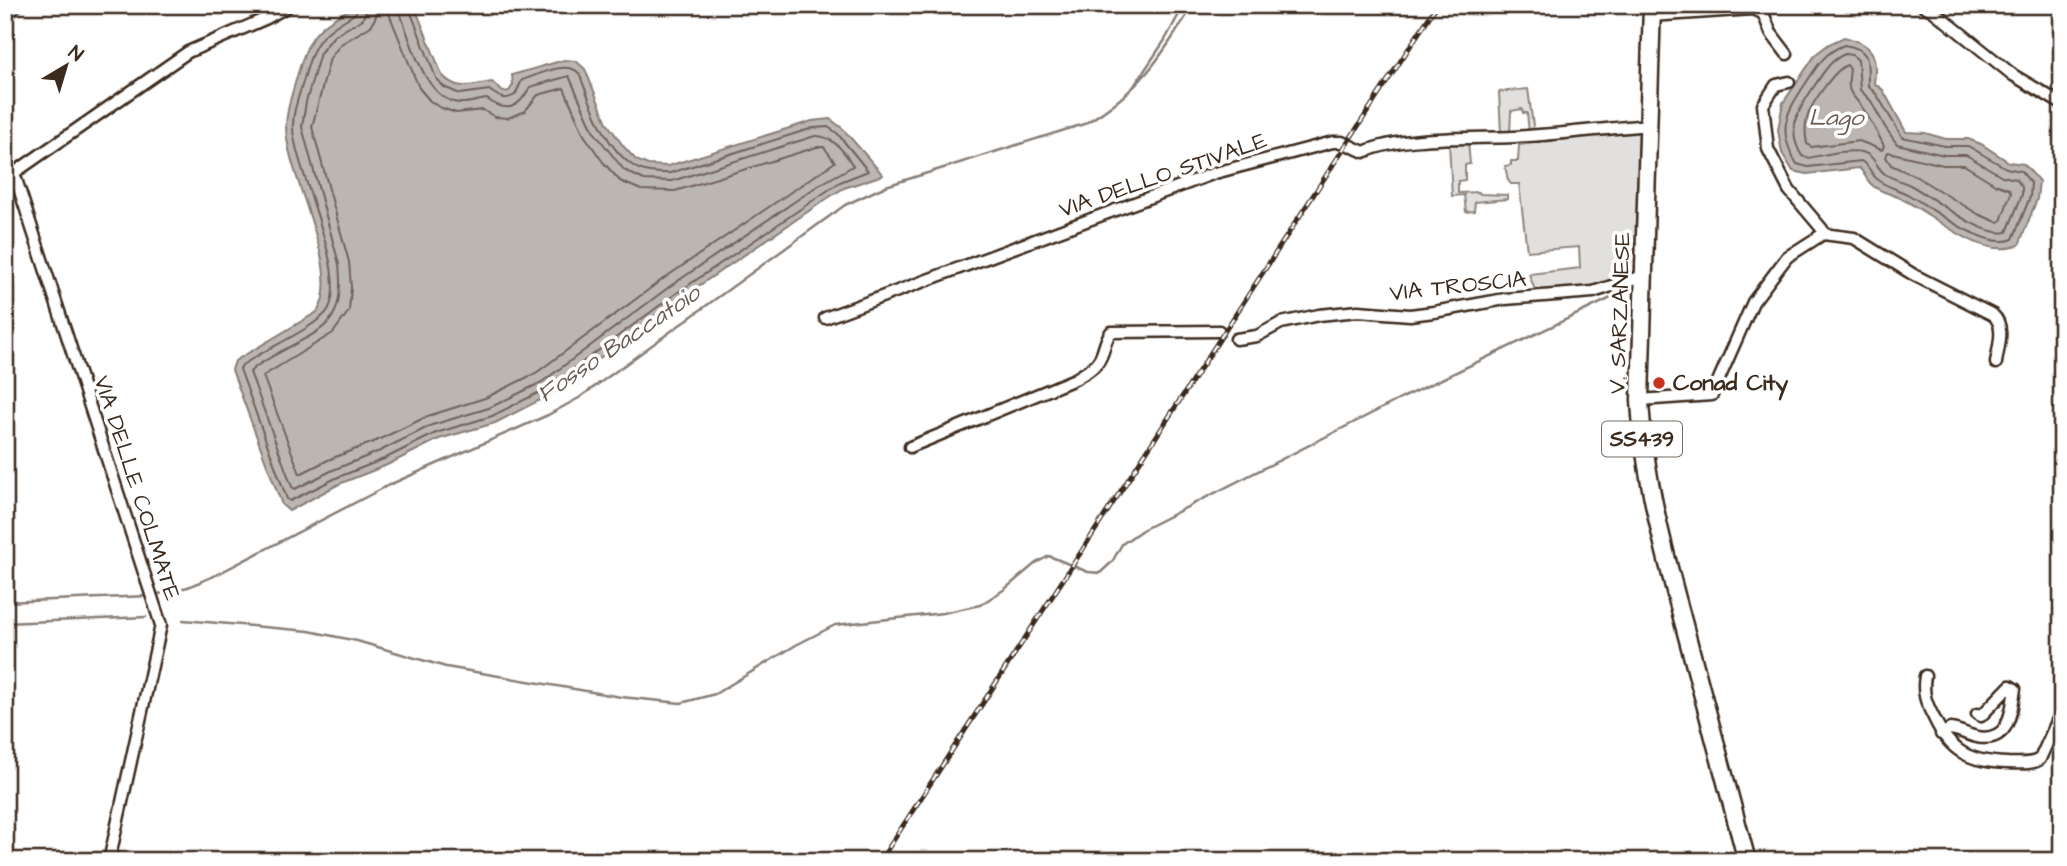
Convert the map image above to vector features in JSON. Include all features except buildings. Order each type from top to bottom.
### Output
[{"type":"main road","name":"V. SARZANESE","points":[[1651,11],[1640,400],[1642,434],[1649,483],[1677,600],[1747,861]]},
{"type":"street","points":[[5,13],[12,5]]},
{"type":"street","points":[[10,172],[188,52],[267,18],[290,5]]},
{"type":"street","points":[[1922,5],[1932,10],[2013,75],[2062,104]]},
{"type":"street","points":[[1651,11],[1753,9],[1763,13],[1771,33],[1787,54]]},
{"type":"street","points":[[1789,82],[1776,85],[1763,105],[1768,149],[1789,190],[1822,229],[1823,234]]},
{"type":"street","name":"VIA DELLO STIVALE","points":[[825,318],[1215,173],[1333,142],[1342,142],[1364,152],[1382,144],[1469,137],[1512,137],[1649,125]]},
{"type":"street","name":"VIA DELLE COLMATE","points":[[10,172],[149,586],[161,631],[109,861]]},
{"type":"street","points":[[1640,400],[1712,395],[1753,302],[1787,257],[1823,234],[1854,238],[1914,275],[1993,315],[1998,320],[2001,334],[1996,363]]},
{"type":"street","name":"VIA TROSCIA","points":[[1236,339],[1248,339],[1281,323],[1319,315],[1358,311],[1409,315],[1434,312],[1505,299],[1593,292],[1643,276]]},
{"type":"street","points":[[910,447],[1075,379],[1094,367],[1101,358],[1106,339],[1111,332],[1219,331]]},
{"type":"street","points":[[1925,676],[1925,701],[1941,734],[1958,752],[1995,762],[2034,763],[2040,759],[2062,710]]},
{"type":"street","points":[[1941,734],[1951,729],[1988,738],[2000,734],[2011,718],[2015,689],[2010,687],[1981,716],[1977,714]]},
{"type":"shaded area","points":[[1528,89],[1534,133],[1529,133],[1527,113],[1523,113],[1522,109],[1511,111],[1510,134],[1501,133],[1499,92]]},
{"type":"shaded area","points":[[1641,130],[1637,275],[1592,288],[1536,293],[1529,274],[1580,268],[1579,247],[1527,251],[1519,184],[1511,184],[1505,166],[1511,165],[1511,161],[1518,161],[1519,145]]},
{"type":"shaded area","points":[[1468,141],[1470,164],[1465,165],[1465,180],[1458,181],[1458,193],[1507,195],[1507,199],[1475,202],[1474,211],[1466,212],[1464,195],[1452,196],[1449,143]]},
{"type":"water","points":[[357,5],[414,5],[442,75],[453,84],[471,86],[492,82],[503,92],[509,91],[513,85],[512,75],[564,60],[576,61],[585,69],[607,123],[636,160],[648,165],[668,166],[812,121],[830,119],[842,128],[883,175],[844,188],[828,198],[678,300],[550,395],[495,423],[439,439],[387,465],[339,484],[289,511],[282,505],[232,370],[235,361],[317,312],[324,295],[324,273],[319,249],[288,147],[286,121],[310,42],[323,27]]},
{"type":"water","name":"Lago","points":[[1844,37],[1861,43],[1871,52],[1875,65],[1874,83],[1883,90],[1906,132],[1925,133],[1946,139],[1968,139],[2009,162],[2024,164],[2039,181],[2037,199],[2019,245],[1989,247],[1974,242],[1915,206],[1875,187],[1859,168],[1807,174],[1793,171],[1782,153],[1778,130],[1783,103],[1816,54]]},
{"type":"waterway","points":[[5,29],[25,5]]},
{"type":"waterway","points":[[1134,86],[1165,40],[1184,5]]},
{"type":"waterway","name":"Fosso Baccatoio","points":[[154,595],[188,587],[214,576],[389,485],[548,415],[579,398],[845,205],[886,186],[1084,124],[1120,99],[1147,72],[1193,5]]},
{"type":"waterway","points":[[183,620],[309,631],[357,641],[446,667],[621,697],[681,703],[715,694],[796,645],[835,625],[943,613],[980,605],[1049,556],[1088,572],[1100,573],[1112,562],[1122,544],[1142,530],[1404,397],[1632,288]]},
{"type":"waterway","name":"Fosso Baccatoio","points":[[5,602],[148,596]]},
{"type":"waterway","points":[[5,623],[146,617]]},
{"type":"railway","points":[[880,861],[1437,5]]},
{"type":"place","name":"Conad City","points":[[1659,383]]}]
